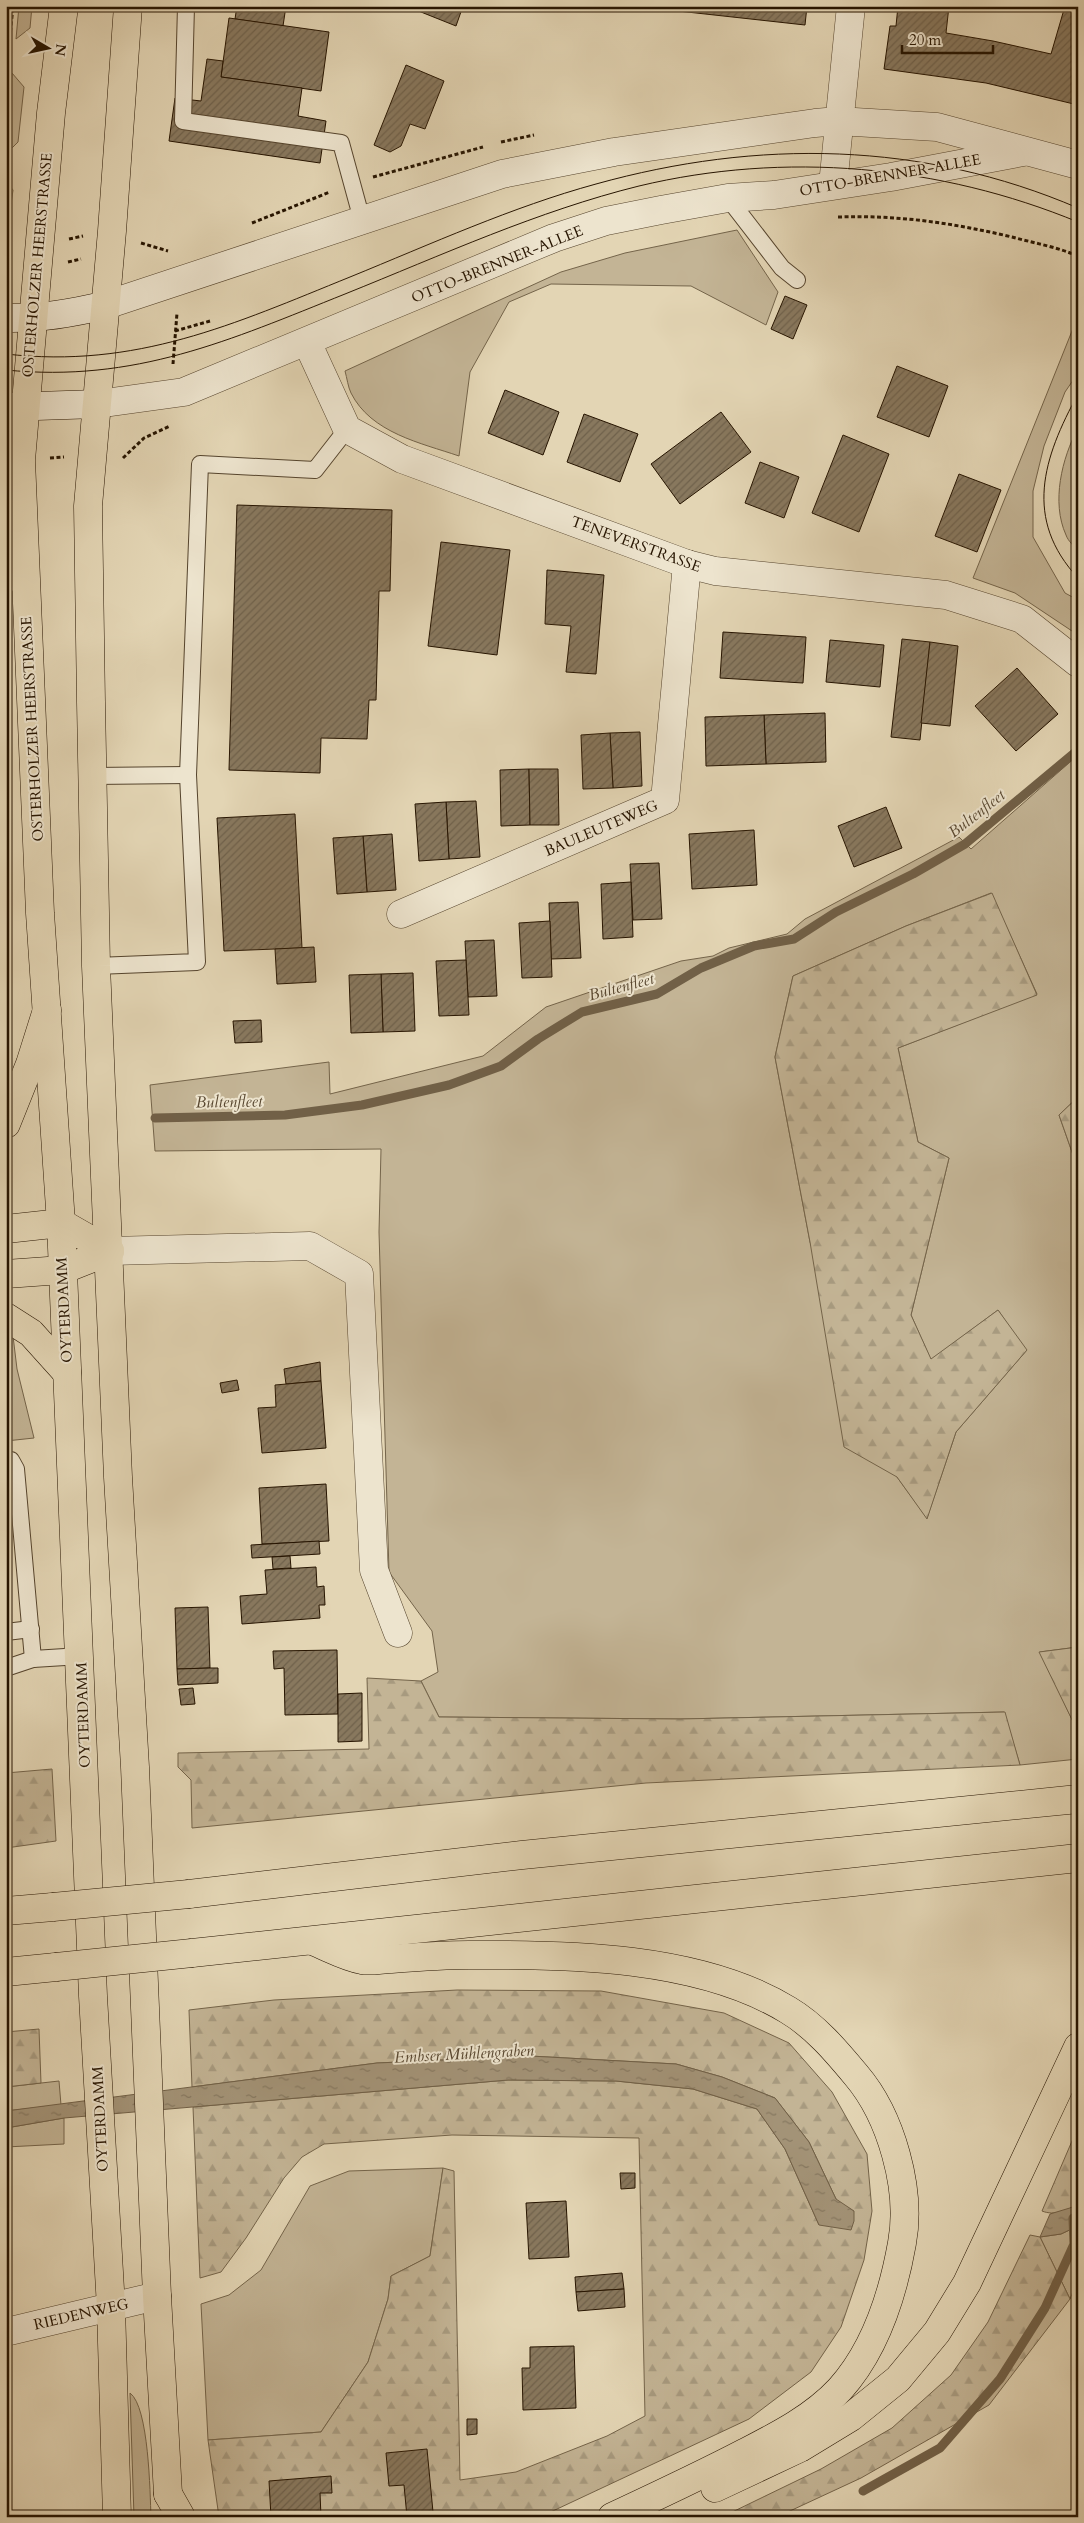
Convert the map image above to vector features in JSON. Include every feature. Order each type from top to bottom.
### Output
[{"type":"main road","name":"OSTERHOLZER HEERSTRASSE","points":[[40,913],[21,460],[15,406],[19,319],[51,113],[64,6]]},
{"type":"main road","points":[[128,6],[106,305],[88,506],[92,776],[96,966],[110,1251],[118,1477],[136,1777],[157,2296],[173,2509]]},
{"type":"main road","name":"OYTERDAMM","points":[[40,913],[61,1223],[97,2074],[111,2307],[117,2517]]},
{"type":"main road","points":[[6,1124],[30,1064],[47,1010]]},
{"type":"main road","points":[[6,1229],[61,1223],[110,1251]]},
{"type":"main road","points":[[6,1274],[62,1270],[110,1251]]},
{"type":"main road","points":[[6,1317],[31,1333],[67,1373]]},
{"type":"main road","points":[[6,1911],[189,1894],[522,1856],[1078,1799]]},
{"type":"main road","points":[[6,1972],[312,1941],[813,1885],[1078,1858]]},
{"type":"main road","points":[[312,1941],[363,1960],[468,1955],[589,1957],[670,1967],[735,1985],[788,2010],[826,2040],[866,2086],[880,2114],[901,2173],[904,2204],[904,2234],[899,2263],[886,2306],[867,2349],[839,2389],[795,2426],[717,2467],[612,2517]]},
{"type":"main road","points":[[653,2517],[800,2448],[851,2417],[898,2379],[937,2332],[967,2283],[1078,2047]]},
{"type":"street","points":[[833,185],[838,121],[852,6]]},
{"type":"street","name":"OTTO-BRENNER-ALLEE","points":[[19,319],[64,315],[106,305],[502,174],[614,152],[838,121],[937,127],[1078,165]]},
{"type":"street","name":"OTTO-BRENNER-ALLEE","points":[[15,406],[97,404],[184,392],[554,238],[606,221],[728,198],[774,195],[891,177],[1029,151]]},
{"type":"street","points":[[307,342],[347,428]]},
{"type":"street","name":"TENEVERSTRASSE","points":[[347,428],[402,459],[687,564],[715,571],[946,595],[1022,619],[1078,663]]},
{"type":"street","points":[[6,558],[25,584]]},
{"type":"street","name":"BAULEUTEWEG","points":[[401,914],[665,800],[687,564]]},
{"type":"street","points":[[110,1251],[310,1246],[359,1274],[374,1570],[398,1633]]},
{"type":"street","name":"RIEDENWEG","points":[[6,2332],[157,2296]]},
{"type":"lane","points":[[186,6],[183,121],[341,143],[362,220]]},
{"type":"lane","points":[[728,198],[782,268],[798,280]]},
{"type":"lane","points":[[96,966],[197,962],[188,775],[200,464],[315,470],[347,428]]},
{"type":"lane","points":[[92,776],[188,775]]},
{"type":"lane","points":[[6,1459],[11,1460],[16,1469],[13,1511],[31,1629],[33,1658]]},
{"type":"lane","points":[[6,1632],[31,1629]]},
{"type":"lane","points":[[6,1668],[33,1658],[80,1656]]},
{"type":"path","points":[[6,77],[13,6]]},
{"type":"path","points":[[831,218],[880,215],[922,219],[1015,238],[1078,256]]},
{"type":"path","points":[[168,426],[180,281]]},
{"type":"path","points":[[175,331],[210,321]]},
{"type":"path","points":[[132,451],[144,438],[177,423]]},
{"type":"green space","points":[[19,6],[32,6],[30,28],[16,39]]},
{"type":"green space","points":[[12,73],[24,87],[18,142],[6,154]]},
{"type":"green space","points":[[6,181],[13,190],[6,241]]},
{"type":"green space","points":[[737,230],[778,292],[766,325],[691,286],[551,284],[509,302],[470,372],[459,456],[413,441],[384,427],[360,407],[350,391],[345,371],[561,272],[625,253]]},
{"type":"green space","points":[[1078,316],[1078,373],[1065,392],[1044,446],[1033,491],[1033,537],[1065,593],[1078,600],[1078,635],[1015,593],[973,578]]},
{"type":"green space","points":[[1078,428],[1078,551],[1067,537],[1059,509],[1059,495],[1063,466]]},
{"type":"green space","points":[[1078,755],[1078,1097],[1059,1115],[1078,1169],[1078,1291],[1074,1321],[1078,1322],[1078,1647],[1040,1652],[1078,1732],[1078,1759],[1020,1765],[1004,1712],[680,1719],[439,1717],[421,1681],[438,1672],[432,1631],[389,1572],[379,1232],[381,1149],[155,1151],[150,1085],[329,1062],[330,1094],[483,1056],[546,1007],[681,961],[713,956],[729,948],[787,934],[805,919],[959,837],[971,849]],"holes":[[[991,893],[1037,994],[898,1048],[918,1142],[949,1158],[911,1315],[931,1360],[998,1310],[1026,1351],[956,1432],[927,1518],[897,1477],[810,1242],[775,1057],[793,976],[906,926]]]},
{"type":"green space","points":[[992,893],[1037,995],[898,1048],[918,1142],[949,1158],[911,1315],[931,1359],[998,1310],[1027,1350],[956,1432],[927,1519],[897,1477],[844,1447],[810,1242],[775,1057],[793,976],[906,926]]},
{"type":"green space","points":[[1078,1097],[1078,1169],[1059,1115]]},
{"type":"green space","points":[[6,1333],[13,1336],[17,1369],[34,1438],[6,1441]]},
{"type":"green space","points":[[1078,1647],[1078,1732],[1039,1652]]},
{"type":"green space","points":[[367,1678],[421,1681],[439,1717],[680,1719],[1005,1712],[1020,1765],[646,1783],[192,1828],[191,1780],[178,1767],[178,1753],[369,1749]]},
{"type":"green space","points":[[52,1769],[56,1841],[6,1848],[6,1773]]},
{"type":"green space","points":[[457,1990],[601,1991],[724,2013],[789,2043],[832,2092],[867,2154],[872,2211],[864,2260],[841,2327],[811,2372],[749,2419],[540,2517],[219,2517],[208,2440],[321,2432],[368,2362],[388,2299],[391,2276],[430,2256],[443,2168],[454,2171],[460,2480],[516,2472],[607,2436],[645,2416],[639,2138],[452,2135],[324,2144],[302,2157],[284,2178],[246,2238],[221,2272],[200,2278],[193,2107],[508,2080],[616,2081],[693,2089],[757,2109],[785,2149],[819,2225],[836,2199],[809,2142],[775,2098],[722,2077],[676,2064],[530,2056],[377,2063],[192,2087],[189,2010],[274,2000]]},
{"type":"green space","points":[[39,2029],[41,2083],[6,2087],[6,2032]]},
{"type":"green space","points":[[59,2081],[61,2105],[6,2111],[6,2087]]},
{"type":"green space","points":[[64,2118],[64,2144],[6,2147],[6,2128]]},
{"type":"green space","points":[[1078,2127],[1078,2202],[1062,2212],[1042,2211]]},
{"type":"green space","points":[[443,2168],[430,2256],[391,2276],[388,2299],[368,2362],[321,2432],[208,2440],[201,2304],[229,2295],[261,2270],[310,2186],[349,2171]]},
{"type":"green space","points":[[1078,2226],[1078,2279],[1070,2299],[1040,2237],[1061,2234]]},
{"type":"green space","points":[[1030,2235],[1040,2237],[1070,2299],[989,2405],[861,2478],[777,2517],[722,2517],[821,2469],[892,2428],[951,2375],[988,2322]]},
{"type":"green space","points":[[130,2393],[136,2401],[145,2432],[151,2517],[134,2517]]},
{"type":"water","points":[[530,2056],[676,2064],[722,2077],[775,2098],[809,2142],[836,2199],[854,2211],[854,2221],[851,2230],[819,2225],[785,2149],[757,2109],[693,2089],[616,2081],[508,2080],[64,2118],[6,2128],[6,2111],[377,2063]]},
{"type":"water","points":[[1078,2202],[1078,2226],[1061,2234],[1040,2237],[1050,2214],[1073,2207]]},
{"type":"building","points":[[237,6],[286,6],[283,26],[235,19]]},
{"type":"building","points":[[406,6],[463,6],[456,26]]},
{"type":"building","points":[[678,6],[807,6],[805,25],[678,11]]},
{"type":"building","points":[[898,6],[949,6],[946,33],[1051,54],[1065,6],[1078,6],[1078,105],[986,83],[884,69],[890,26],[896,26]]},
{"type":"building","points":[[229,18],[329,32],[321,91],[221,77]]},
{"type":"building","points":[[207,59],[223,61],[221,77],[302,88],[298,116],[326,121],[320,163],[169,141],[175,98],[201,101]]},
{"type":"building","points":[[406,65],[444,81],[425,129],[410,124],[401,146],[390,152],[374,145]]},
{"type":"building","points":[[785,296],[807,305],[793,339],[771,329]]},
{"type":"building","points":[[897,366],[948,386],[929,437],[877,417]]},
{"type":"building","points":[[505,390],[559,412],[543,455],[488,433]]},
{"type":"building","points":[[721,412],[751,452],[680,504],[651,464]]},
{"type":"building","points":[[584,414],[638,434],[620,482],[567,462]]},
{"type":"building","points":[[843,435],[889,454],[859,532],[812,513]]},
{"type":"building","points":[[760,462],[799,477],[784,518],[745,503]]},
{"type":"building","points":[[959,474],[1001,490],[977,552],[935,536]]},
{"type":"building","points":[[237,505],[392,510],[390,591],[379,591],[376,700],[369,700],[367,739],[321,738],[320,773],[229,770]]},
{"type":"building","points":[[441,542],[510,550],[497,655],[428,646]]},
{"type":"building","points":[[547,570],[604,575],[596,674],[566,672],[571,626],[545,624]]},
{"type":"building","points":[[723,632],[806,637],[803,683],[720,678]]},
{"type":"building","points":[[902,639],[930,642],[920,740],[891,737]]},
{"type":"building","points":[[830,640],[884,645],[880,687],[826,682]]},
{"type":"building","points":[[930,642],[958,646],[950,726],[921,723]]},
{"type":"building","points":[[1017,668],[1058,714],[1016,751],[975,706]]},
{"type":"building","points":[[825,713],[826,762],[766,764],[764,715]]},
{"type":"building","points":[[764,715],[766,764],[706,766],[705,717]]},
{"type":"building","points":[[640,732],[642,786],[613,788],[610,733]]},
{"type":"building","points":[[610,733],[613,788],[583,789],[581,735]]},
{"type":"building","points":[[529,769],[530,825],[501,826],[500,770]]},
{"type":"building","points":[[529,769],[558,769],[559,825],[530,825]]},
{"type":"building","points":[[476,801],[480,857],[449,859],[446,802]]},
{"type":"building","points":[[446,802],[449,859],[419,861],[415,804]]},
{"type":"building","points":[[886,807],[902,848],[854,867],[838,826]]},
{"type":"building","points":[[295,814],[302,948],[224,951],[217,818]]},
{"type":"building","points":[[754,830],[757,885],[692,889],[689,834]]},
{"type":"building","points":[[392,834],[396,890],[367,892],[363,836]]},
{"type":"building","points":[[363,836],[367,892],[337,894],[333,838]]},
{"type":"building","points":[[659,863],[662,919],[633,920],[630,864]]},
{"type":"building","points":[[631,882],[633,937],[603,939],[601,884]]},
{"type":"building","points":[[578,902],[581,958],[551,959],[549,903]]},
{"type":"building","points":[[550,921],[552,977],[522,978],[519,923]]},
{"type":"building","points":[[494,940],[497,996],[468,997],[465,941]]},
{"type":"building","points":[[314,947],[316,982],[277,984],[275,949]]},
{"type":"building","points":[[466,960],[469,1015],[439,1016],[436,961]]},
{"type":"building","points":[[413,973],[415,1031],[383,1032],[381,974]]},
{"type":"building","points":[[381,974],[383,1032],[351,1033],[349,975]]},
{"type":"building","points":[[261,1020],[262,1042],[235,1043],[233,1021]]},
{"type":"building","points":[[320,1362],[321,1381],[286,1384],[284,1369]]},
{"type":"building","points":[[237,1380],[239,1390],[222,1393],[220,1383]]},
{"type":"building","points":[[321,1381],[326,1448],[262,1453],[258,1408],[276,1407],[275,1385]]},
{"type":"building","points":[[326,1484],[329,1541],[262,1544],[259,1488]]},
{"type":"building","points":[[319,1541],[320,1554],[252,1558],[251,1545]]},
{"type":"building","points":[[290,1556],[291,1568],[273,1569],[272,1557]]},
{"type":"building","points":[[316,1567],[317,1587],[324,1586],[325,1605],[319,1605],[320,1618],[242,1624],[240,1596],[267,1594],[265,1570]]},
{"type":"building","points":[[208,1607],[210,1668],[177,1669],[175,1608]]},
{"type":"building","points":[[337,1650],[338,1714],[285,1715],[284,1668],[274,1669],[273,1651]]},
{"type":"building","points":[[218,1668],[218,1683],[178,1685],[177,1669]]},
{"type":"building","points":[[193,1688],[195,1704],[181,1705],[179,1689]]},
{"type":"building","points":[[362,1693],[362,1741],[338,1742],[338,1694]]},
{"type":"building","points":[[620,2173],[635,2173],[635,2188],[621,2189]]},
{"type":"building","points":[[566,2201],[569,2257],[529,2259],[526,2203]]},
{"type":"building","points":[[622,2273],[624,2289],[576,2292],[575,2277]]},
{"type":"building","points":[[624,2289],[625,2307],[578,2311],[576,2292]]},
{"type":"building","points":[[574,2346],[576,2408],[523,2410],[522,2368],[530,2368],[530,2347]]},
{"type":"building","points":[[467,2419],[477,2419],[477,2434],[467,2435]]},
{"type":"building","points":[[427,2449],[433,2512],[422,2513],[422,2517],[407,2517],[404,2485],[389,2486],[386,2453]]},
{"type":"building","points":[[331,2476],[332,2493],[320,2493],[321,2517],[271,2517],[269,2481]]},
{"type":"waterway","name":"Bultenfleet","points":[[155,1118],[285,1115],[362,1105],[449,1085],[501,1066],[538,1039],[582,1012],[657,994],[701,968],[754,946],[794,939],[836,912],[913,874],[965,844],[1078,750]]},
{"type":"waterway","points":[[863,2491],[940,2448],[1000,2379],[1045,2308],[1074,2244],[1073,2218]]},
{"type":"tram line","points":[[6,354],[53,357],[98,355],[141,349],[183,339],[266,311],[472,227],[565,193],[657,169],[718,159],[779,154],[839,154],[900,159],[960,170],[1019,186],[1078,208]]},
{"type":"tram line","points":[[6,370],[53,372],[97,370],[140,364],[181,354],[262,327],[490,235],[564,208],[639,186],[694,175],[750,169],[806,167],[917,176],[972,187],[1026,203],[1078,222]]},
{"type":"tram line","points":[[1078,394],[1056,441],[1048,465],[1044,488],[1045,511],[1050,533],[1061,556],[1078,578]]},
{"type":"water label","name":"Embser Mühlengraben","points":[[464,2053]]}]
